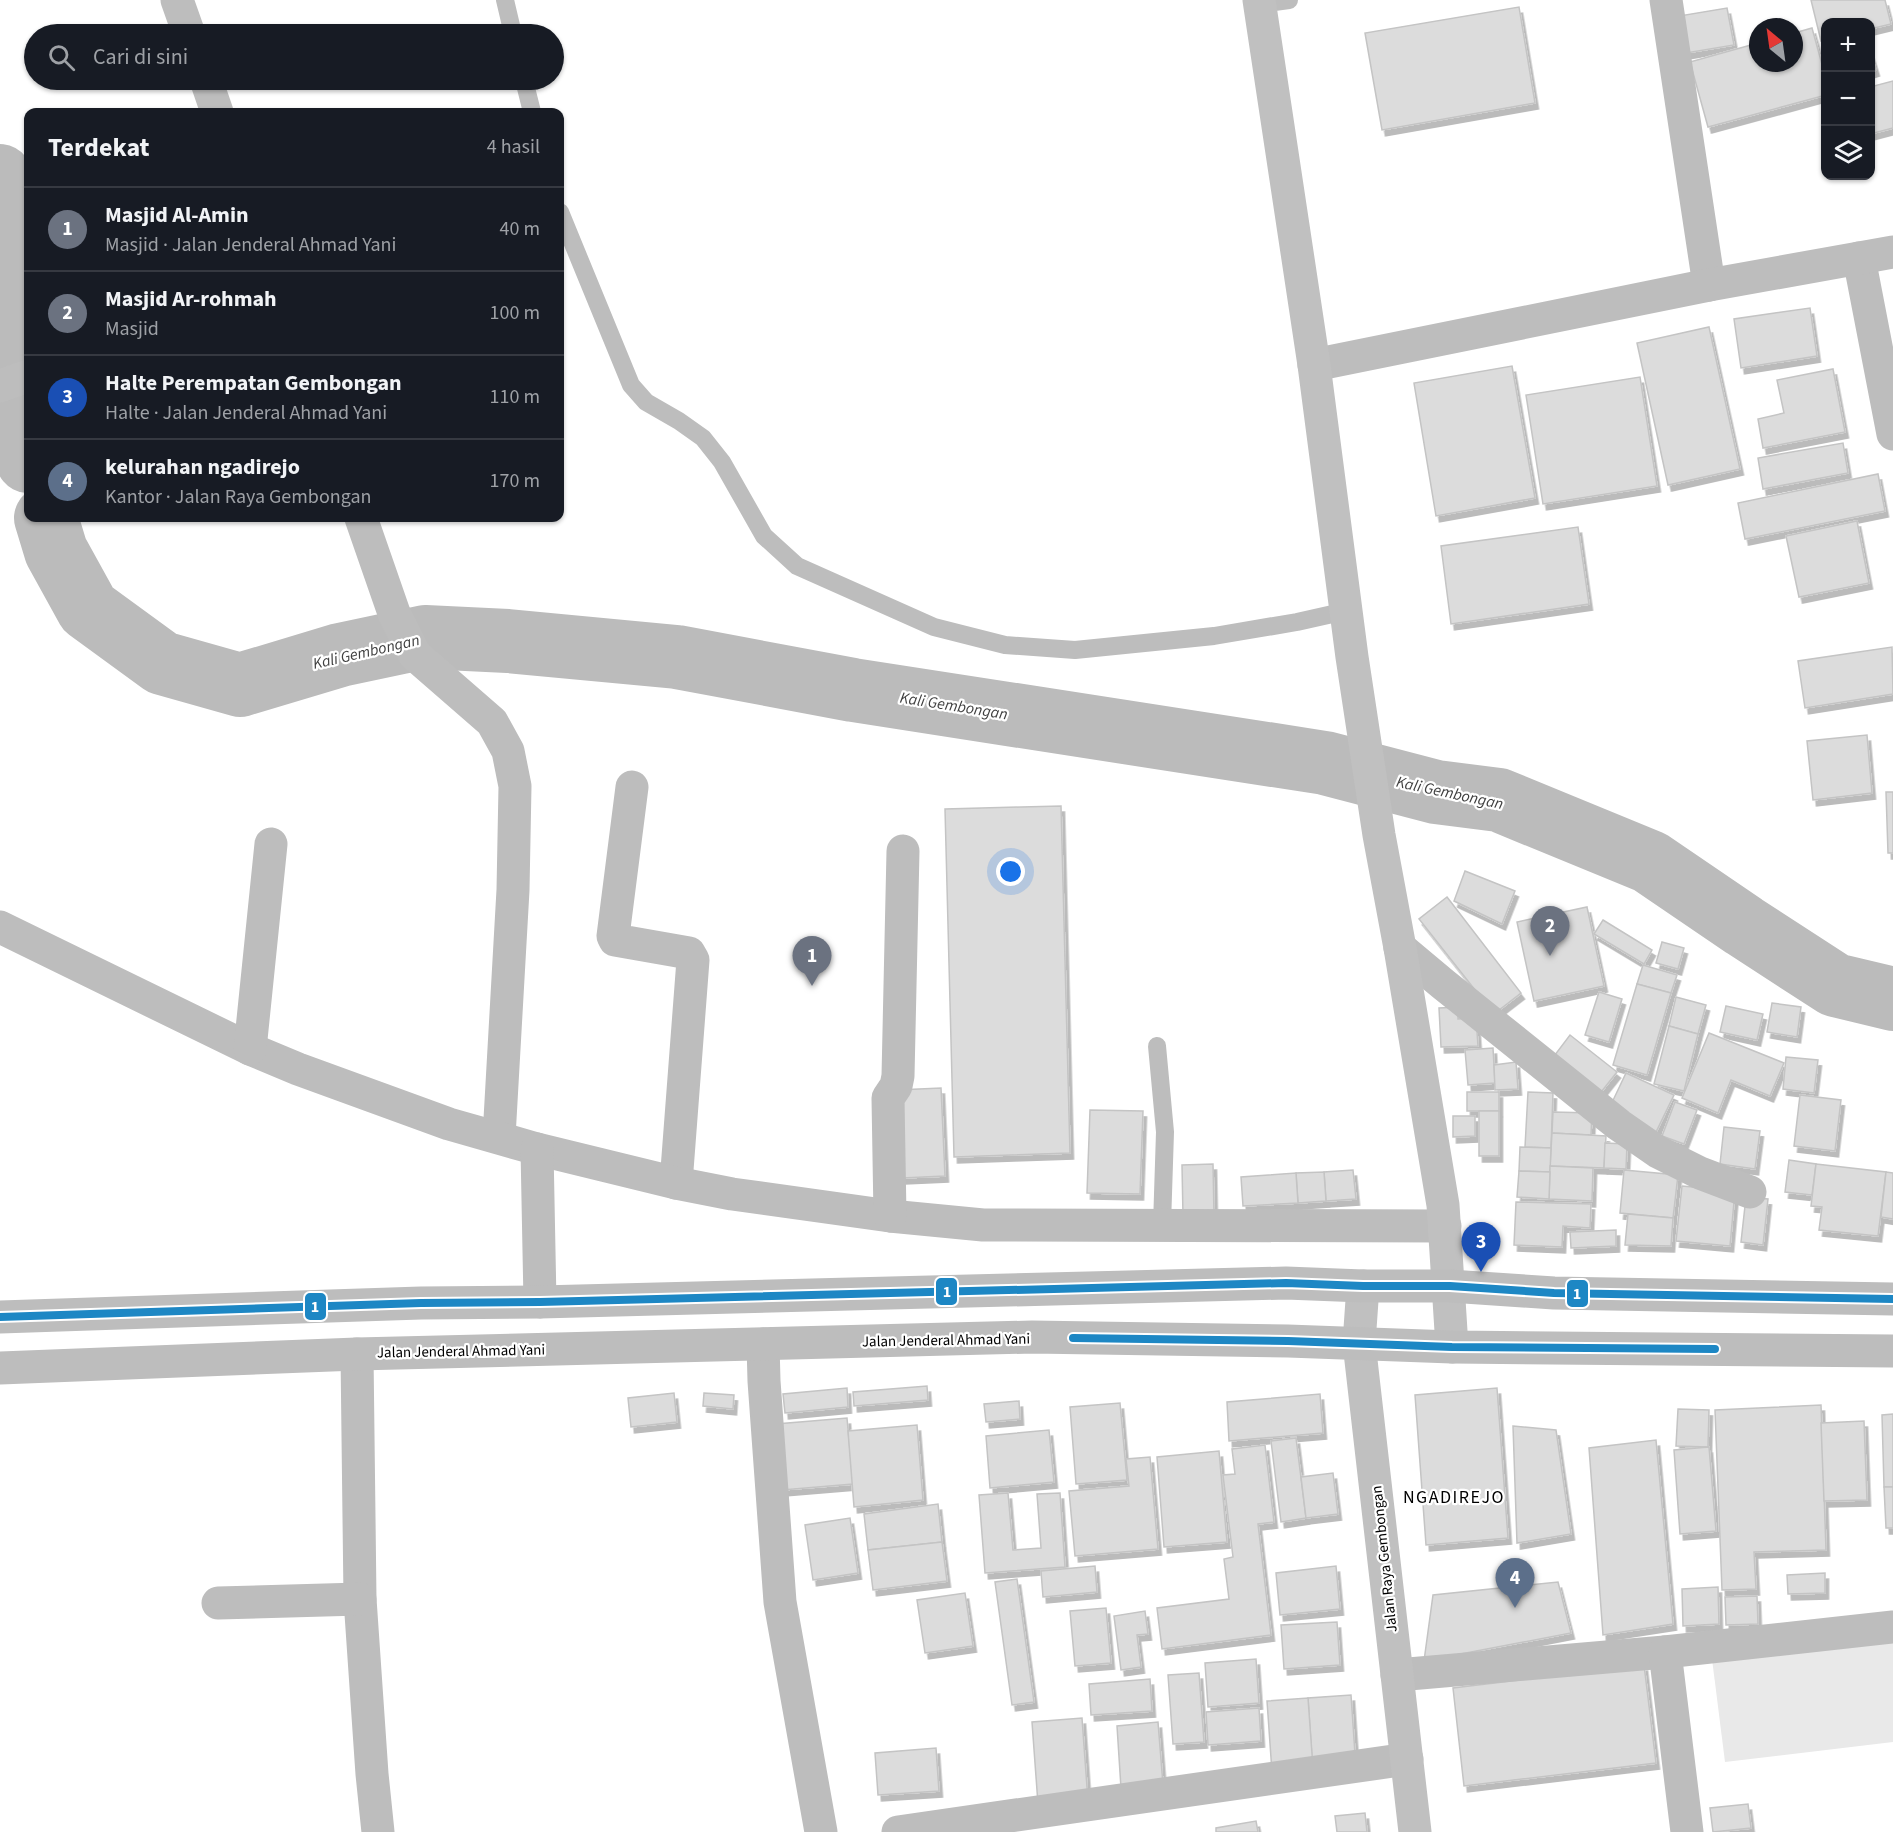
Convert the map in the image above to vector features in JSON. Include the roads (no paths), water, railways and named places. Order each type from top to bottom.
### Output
[{"type":"main road","points":[[177,0],[185,24]]},
{"type":"main road","points":[[1666,0],[1709,285]]},
{"type":"main road","points":[[209,90],[216,108]]},
{"type":"main road","points":[[1314,365],[1709,285],[1893,252]]},
{"type":"main road","points":[[1858,258],[1893,434]]},
{"type":"main road","points":[[362,522],[394,613],[415,655],[492,722],[508,752],[515,786],[513,890],[499,1137]]},
{"type":"main road","points":[[632,787],[613,936],[615,940],[689,953],[693,960],[676,1183]]},
{"type":"main road","points":[[250,1049],[271,844]]},
{"type":"main road","points":[[890,1216],[888,1098],[896,1086],[898,1076],[903,851]]},
{"type":"main road","points":[[0,927],[250,1049],[298,1069],[448,1124],[537,1149],[676,1183],[732,1194],[890,1216],[983,1225],[1445,1226]]},
{"type":"main road","points":[[1400,948],[1619,1125],[1658,1152],[1700,1173],[1750,1192]]},
{"type":"main road","points":[[537,1149],[540,1302]]},
{"type":"main road","points":[[0,1317],[421,1303],[1286,1283],[1450,1286],[1554,1293],[1893,1299]]},
{"type":"main road","name":"Jalan Jenderal Ahmad Yani","points":[[0,1368],[357,1354],[1032,1337],[1452,1347],[1893,1351]]},
{"type":"main road","points":[[763,1344],[780,1602],[821,1832]]},
{"type":"main road","points":[[357,1354],[360,1599],[378,1832]]},
{"type":"main road","points":[[218,1603],[360,1599]]},
{"type":"main road","points":[[1397,1675],[1665,1652],[1893,1627]]},
{"type":"main road","points":[[1665,1652],[1687,1832]]},
{"type":"main road","points":[[898,1832],[1407,1759]]},
{"type":"street","points":[[1270,1],[1346,611],[1379,835],[1400,948],[1445,1226],[1452,1347]]},
{"type":"street","name":"Jalan Raya Gembongan","points":[[1363,1286],[1359,1343],[1415,1832]]},
{"type":"lane","points":[[505,0],[511,24]]},
{"type":"lane","points":[[526,90],[531,108]]},
{"type":"lane","points":[[564,222],[631,385],[646,402],[703,438],[722,462],[764,536],[797,566],[934,627],[1016,646],[1075,650],[1214,636],[1346,611]]},
{"type":"lane","points":[[1157,1046],[1165,1131],[1162,1225]]},
{"type":"waterway","name":"Kali Gembongan","points":[[0,176],[18,238],[10,402],[24,448]]},
{"type":"waterway","name":"Kali Gembongan","points":[[47,522],[56,551],[88,609],[162,663],[240,685],[340,655],[425,637],[508,641],[677,657],[853,690],[1325,763],[1436,792],[1499,800],[1650,862],[1835,985],[1893,999]]},
{"type":"place","name":"Masjid Ar-rohmah","points":[[1550,956]]},
{"type":"place","name":"Masjid Al-Amin","points":[[812,986]]},
{"type":"place","name":"Halte Perempatan Gembongan","points":[[1481,1272]]},
{"type":"place","name":"kelurahan ngadirejo","points":[[1515,1608]]},
{"type":"district","name":"NGADIREJO","points":[[1454,1497]]}]
